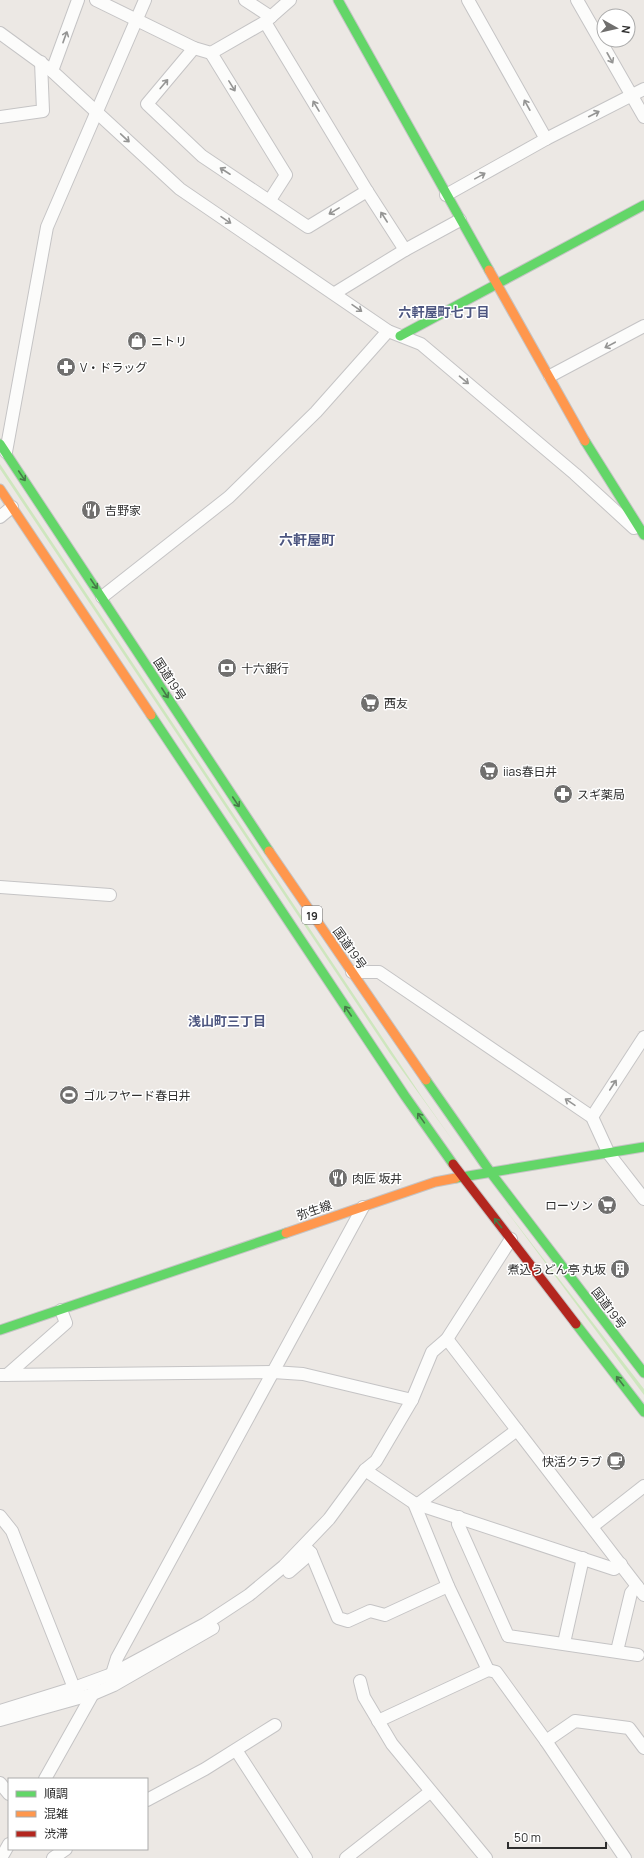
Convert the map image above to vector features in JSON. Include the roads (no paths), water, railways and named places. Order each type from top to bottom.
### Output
[{"type":"main road","points":[[338,0],[460,220],[550,376],[596,460],[644,536]]},
{"type":"main road","points":[[400,336],[644,205]]},
{"type":"main road","name":"国道19号","points":[[3,448],[302,901],[491,1173],[644,1374]]},
{"type":"main road","name":"19","points":[[0,489],[401,1089],[463,1178],[644,1412]]},
{"type":"main road","name":"弥生線","points":[[0,1330],[435,1182],[610,1154],[644,1147]]},
{"type":"street","points":[[96,0],[194,48],[211,53],[286,175],[270,200]]},
{"type":"street","points":[[3,448],[47,227],[146,0]]},
{"type":"street","points":[[245,0],[268,20],[367,191],[405,250]]},
{"type":"street","points":[[211,53],[268,20],[290,0]]},
{"type":"street","points":[[468,0],[546,139]]},
{"type":"street","points":[[578,0],[644,117]]},
{"type":"street","points":[[52,71],[74,1]]},
{"type":"street","points":[[0,33],[52,71],[180,189],[335,293],[388,331],[421,344],[575,474],[644,536]]},
{"type":"street","points":[[194,48],[147,104],[202,156],[270,200],[308,227],[367,191]]},
{"type":"street","points":[[0,117],[43,111],[41,62]]},
{"type":"street","points":[[446,195],[546,139],[644,89]]},
{"type":"street","points":[[335,293],[405,250],[460,220]]},
{"type":"street","points":[[550,376],[644,326]]},
{"type":"street","points":[[102,597],[229,497],[316,412],[388,331]]},
{"type":"street","points":[[0,517],[12,507]]},
{"type":"street","points":[[0,887],[110,895]]},
{"type":"street","points":[[352,972],[379,972],[592,1117],[610,1154],[644,1199]]},
{"type":"street","points":[[592,1117],[644,1038]]},
{"type":"street","points":[[46,1778],[93,1694],[107,1676],[363,1207]]},
{"type":"street","points":[[0,1720],[93,1694],[114,1685],[208,1632],[253,1602],[307,1550],[364,1470],[376,1461],[412,1400],[432,1352],[448,1339],[511,1239]]},
{"type":"street","points":[[4,1375],[66,1323],[61,1310]]},
{"type":"street","points":[[448,1339],[516,1430],[593,1526],[641,1590],[631,1593],[617,1651]]},
{"type":"street","points":[[4,1375],[273,1372],[303,1374],[412,1400]]},
{"type":"street","points":[[416,1504],[516,1430]]},
{"type":"street","points":[[364,1470],[416,1504],[614,1569],[621,1564]]},
{"type":"street","points":[[593,1526],[644,1486]]},
{"type":"street","points":[[416,1504],[448,1586],[488,1670]]},
{"type":"street","points":[[0,1516],[12,1531],[74,1688]]},
{"type":"street","points":[[459,1517],[458,1524],[508,1636],[638,1655]]},
{"type":"street","points":[[0,1711],[107,1676],[205,1624],[249,1595],[284,1566],[307,1550]]},
{"type":"street","points":[[307,1550],[338,1618],[348,1621],[370,1611],[385,1615],[448,1586]]},
{"type":"street","points":[[564,1643],[583,1558]]},
{"type":"street","points":[[378,1722],[488,1670],[496,1672],[546,1741],[625,1858]]},
{"type":"street","points":[[360,1681],[364,1697],[392,1744],[430,1792],[486,1858]]},
{"type":"street","points":[[546,1741],[575,1721],[629,1728],[644,1748]]},
{"type":"street","points":[[148,1799],[205,1770],[275,1725]]},
{"type":"street","points":[[236,1750],[306,1858]]},
{"type":"street","points":[[0,1782],[8,1793]]},
{"type":"street","points":[[346,1858],[430,1792]]},
{"type":"street","points":[[1,1858],[8,1846]]},
{"type":"street","points":[[53,1858],[65,1850]]},
{"type":"place","name":"ニトリ","points":[[137,341]]},
{"type":"place","name":"V・ドラッグ","points":[[66,367]]},
{"type":"place","name":"吉野家","points":[[91,510]]},
{"type":"place","name":"十六銀行","points":[[227,668]]},
{"type":"place","name":"西友","points":[[370,703]]},
{"type":"place","name":"iias春日井","points":[[489,771]]},
{"type":"place","name":"スギ薬局","points":[[563,794]]},
{"type":"place","name":"ゴルフヤード春日井","points":[[69,1095]]},
{"type":"place","name":"肉匠 坂井","points":[[338,1178]]},
{"type":"place","name":"ローソン","points":[[607,1205]]},
{"type":"place","name":"煮込うどん亭 丸坂","points":[[620,1269]]},
{"type":"place","name":"快活クラブ","points":[[616,1461]]},
{"type":"district","name":"六軒屋町七丁目","points":[[444,312]]},
{"type":"district","name":"六軒屋町","points":[[307,539]]},
{"type":"district","name":"浅山町三丁目","points":[[227,1021]]}]
